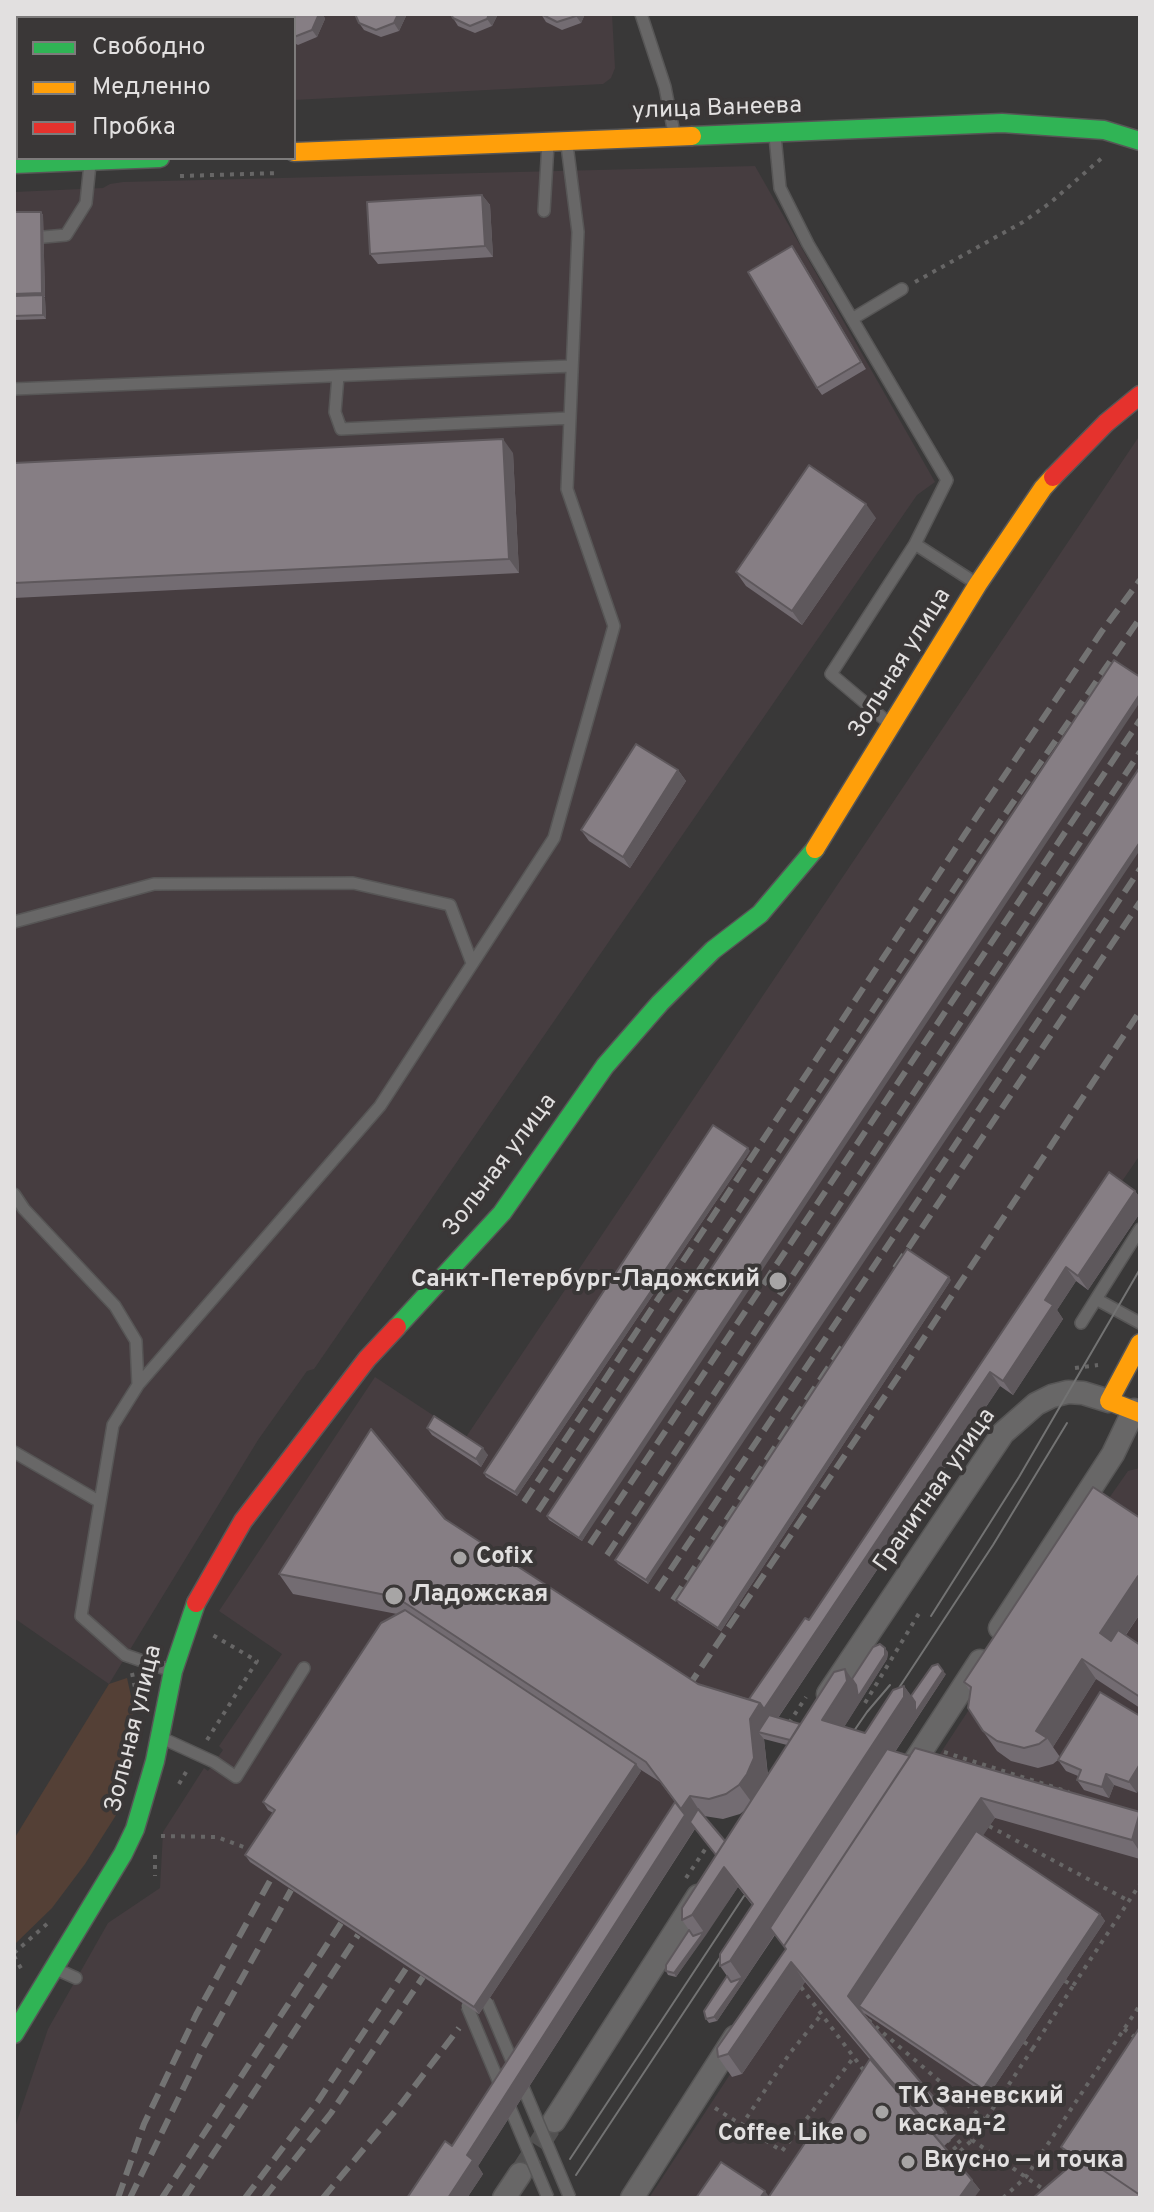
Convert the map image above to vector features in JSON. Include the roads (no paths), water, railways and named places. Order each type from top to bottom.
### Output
[{"type":"street","name":"улица Ванеева","points":[[296,152],[1002,123],[1104,130],[1133,139]]},
{"type":"street","points":[[14,164],[113,160]]},
{"type":"street","name":"Зольная улица","points":[[14,2034],[135,1829],[144,1804],[173,1671],[193,1609],[243,1521],[367,1359],[502,1213],[605,1066],[660,1003],[713,950],[760,914],[813,852],[978,584],[1043,488],[1106,423],[1140,395]]},
{"type":"street","points":[[913,1764],[1113,1454],[1138,1407],[1109,1401],[1140,1343]]},
{"type":"street","name":"Гранитная улица","points":[[819,1708],[1003,1433],[1028,1410],[1052,1396],[1068,1392],[1083,1393],[1109,1401]]},
{"type":"street","points":[[554,2121],[711,1876]]},
{"type":"street","points":[[632,2198],[747,2019]]},
{"type":"street","points":[[504,2198],[520,2174]]},
{"type":"lane","points":[[641,14],[665,87],[674,136]]},
{"type":"lane","points":[[775,132],[780,188],[808,244],[947,480],[915,544],[831,674],[891,725]]},
{"type":"lane","points":[[544,211],[557,141]]},
{"type":"lane","points":[[173,1671],[125,1655],[81,1616],[113,1425],[138,1385],[380,1106],[554,838],[614,626],[567,489],[578,232],[557,141]]},
{"type":"lane","points":[[44,237],[66,235],[86,203],[90,161]]},
{"type":"lane","points":[[852,319],[902,289]]},
{"type":"lane","points":[[14,389],[572,366]]},
{"type":"lane","points":[[338,376],[335,412],[341,429],[570,418]]},
{"type":"lane","points":[[915,544],[978,584]]},
{"type":"lane","points":[[14,922],[154,884],[353,883],[450,905],[472,963]]},
{"type":"lane","points":[[14,1194],[24,1209],[115,1306],[136,1341],[138,1385]]},
{"type":"lane","points":[[1081,1323],[1140,1229]]},
{"type":"lane","points":[[1096,1299],[1140,1323]]},
{"type":"lane","points":[[14,1452],[100,1502]]},
{"type":"lane","points":[[160,1737],[198,1754],[236,1777],[304,1668]]},
{"type":"lane","points":[[52,1967],[76,1978]]},
{"type":"lane","points":[[485,1996],[570,2198]]},
{"type":"lane","points":[[465,2001],[548,2198]]},
{"type":"tunnel","points":[[520,2174],[554,2121]]},
{"type":"tram line","points":[[931,1616],[1019,1477],[1140,1269]]},
{"type":"tram line","points":[[887,1706],[993,1545],[1067,1423]]},
{"type":"tram line","points":[[847,1741],[890,1685]]},
{"type":"tram line","points":[[570,2159],[744,1896]]},
{"type":"tram line","points":[[576,2175],[731,1941]]},
{"type":"railway","points":[[524,1502],[965,834],[1140,580]]},
{"type":"railway","points":[[538,1511],[983,846],[1140,618]]},
{"type":"railway","points":[[590,1544],[1140,720]]},
{"type":"railway","points":[[607,1555],[1140,752]]},
{"type":"railway","points":[[657,1590],[1140,869]]},
{"type":"railway","points":[[895,1268],[1140,902]]},
{"type":"railway","points":[[688,1687],[1140,1011]]},
{"type":"railway","points":[[673,1600],[846,1341]]},
{"type":"railway","points":[[118,2198],[144,2124],[196,2015],[272,1877]]},
{"type":"railway","points":[[130,2198],[203,2048],[291,1890]]},
{"type":"railway","points":[[162,2198],[341,1923]]},
{"type":"railway","points":[[184,2198],[358,1935]]},
{"type":"railway","points":[[245,2198],[318,2101],[407,1967]]},
{"type":"railway","points":[[264,2198],[331,2113],[423,1977]]},
{"type":"railway","points":[[323,2198],[459,2028]]},
{"type":"place","name":"Санкт-Петербург-Ладожский","points":[[778,1281]]},
{"type":"place","name":"Cofix","points":[[460,1558]]},
{"type":"place","name":"Ладожская","points":[[394,1596]]},
{"type":"place","name":"ТК Заневский каскад-2","points":[[882,2112]]},
{"type":"place","name":"Coffee Like","points":[[860,2135]]},
{"type":"place","name":"Вкусно — и точка","points":[[908,2162]]}]
